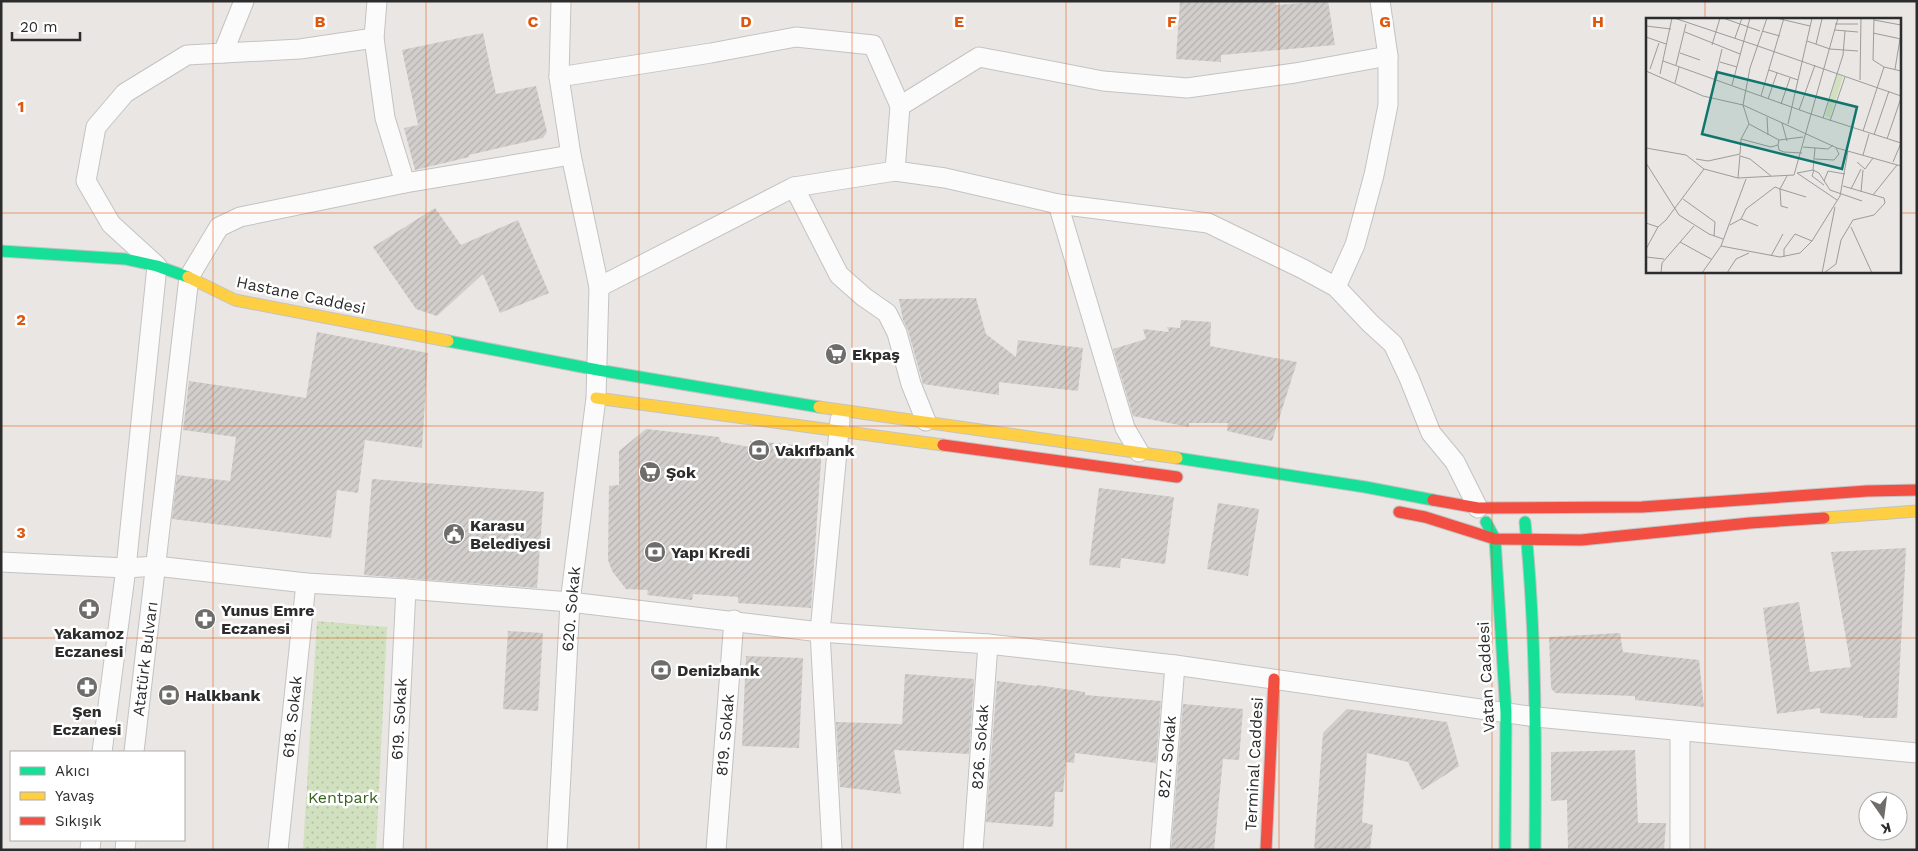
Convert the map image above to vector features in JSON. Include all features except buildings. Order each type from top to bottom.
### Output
[{"type":"main road","name":"Hastane Caddesi","points":[[1,251],[125,259],[157,266],[189,277],[235,300],[598,370],[841,411],[1139,452],[1365,487],[1478,508],[1642,507],[1867,491],[1917,490]]},
{"type":"main road","points":[[596,398],[1186,478]]},
{"type":"main road","points":[[1525,507],[1526,539],[1531,579],[1536,717],[1535,850]]},
{"type":"main road","name":"Vatan Caddesi","points":[[1478,508],[1495,539],[1506,713],[1505,850]]},
{"type":"main road","points":[[1387,510],[1425,517],[1495,539],[1581,540],[1750,523],[1917,511]]},
{"type":"main road","name":"Terminal Caddesi","points":[[1266,850],[1274,679]]},
{"type":"street","points":[[223,53],[244,1]]},
{"type":"street","points":[[377,1],[374,38],[385,118],[405,183]]},
{"type":"street","name":"620. Sokak","points":[[557,850],[570,602],[596,398],[599,287],[571,155],[559,77],[561,1]]},
{"type":"street","points":[[1336,287],[1355,245],[1374,175],[1388,105],[1388,56],[1380,1]]},
{"type":"street","points":[[559,77],[711,53],[796,37],[873,45],[900,106],[895,171]]},
{"type":"street","points":[[102,751],[126,568],[157,266],[111,224],[86,181],[96,127],[125,93],[187,55],[300,49],[374,38]]},
{"type":"street","points":[[900,106],[979,58],[1103,81],[1187,88],[1295,73],[1388,56]]},
{"type":"street","points":[[189,277],[219,227],[240,217],[405,183],[571,155]]},
{"type":"street","points":[[599,287],[794,187],[895,171],[945,178],[1058,204],[1208,223],[1336,287],[1393,344],[1431,432],[1455,462],[1478,508]]},
{"type":"street","points":[[794,187],[839,275],[864,297],[887,313],[897,333],[911,384],[926,422]]},
{"type":"street","points":[[1058,204],[1125,428],[1139,452]]},
{"type":"street","name":"Atatürk Bulvarı","points":[[134,751],[189,277]]},
{"type":"street","points":[[832,850],[820,632],[841,411]]},
{"type":"street","points":[[1,562],[126,568],[156,566],[306,583],[570,602],[734,620],[820,632],[988,644],[1175,665],[1536,717],[1917,753]]},
{"type":"street","name":"618. Sokak","points":[[278,850],[306,583]]},
{"type":"street","name":"619. Sokak","points":[[393,850],[406,589]]},
{"type":"street","name":"819. Sokak","points":[[716,850],[734,620]]},
{"type":"street","name":"826. Sokak","points":[[973,850],[988,644]]},
{"type":"street","name":"827. Sokak","points":[[1160,850],[1175,665]]},
{"type":"street","points":[[1680,731],[1680,850]]},
{"type":"green space","name":"Kentpark","points":[[317,621],[387,627],[376,850],[303,850]]},
{"type":"traffic: fast","points":[[1,251],[125,259],[157,266],[188,277]]},
{"type":"traffic: fast","points":[[448,341],[598,370],[819,407]]},
{"type":"traffic: fast","points":[[1177,458],[1365,487],[1433,500]]},
{"type":"traffic: fast","points":[[1486,522],[1495,539],[1506,713],[1505,850]]},
{"type":"traffic: fast","points":[[1525,522],[1533,645],[1535,850]]},
{"type":"traffic: slow","points":[[188,277],[235,300],[448,341]]},
{"type":"traffic: slow","points":[[596,398],[943,445]]},
{"type":"traffic: slow","points":[[819,407],[1177,458]]},
{"type":"traffic: slow","points":[[1824,518],[1917,511]]},
{"type":"traffic: jam","points":[[943,445],[1177,477]]},
{"type":"traffic: jam","points":[[1433,500],[1478,508],[1642,507],[1867,491],[1917,490]]},
{"type":"traffic: jam","points":[[1399,512],[1425,517],[1495,539],[1581,540],[1750,523],[1824,518]]},
{"type":"traffic: jam","points":[[1266,850],[1274,679]]},
{"type":"place","name":"Ekpaş","points":[[836,354]]},
{"type":"place","name":"Vakıfbank","points":[[759,450]]},
{"type":"place","name":"Şok","points":[[650,472]]},
{"type":"place","name":"Karasu Belediyesi","points":[[454,534]]},
{"type":"place","name":"Yapı Kredi","points":[[655,552]]},
{"type":"place","name":"Yakamoz Eczanesi","points":[[89,609]]},
{"type":"place","name":"Yunus Emre Eczanesi","points":[[205,619]]},
{"type":"place","name":"Denizbank","points":[[661,670]]},
{"type":"place","name":"Şen Eczanesi","points":[[87,687]]},
{"type":"place","name":"Halkbank","points":[[169,695]]}]
